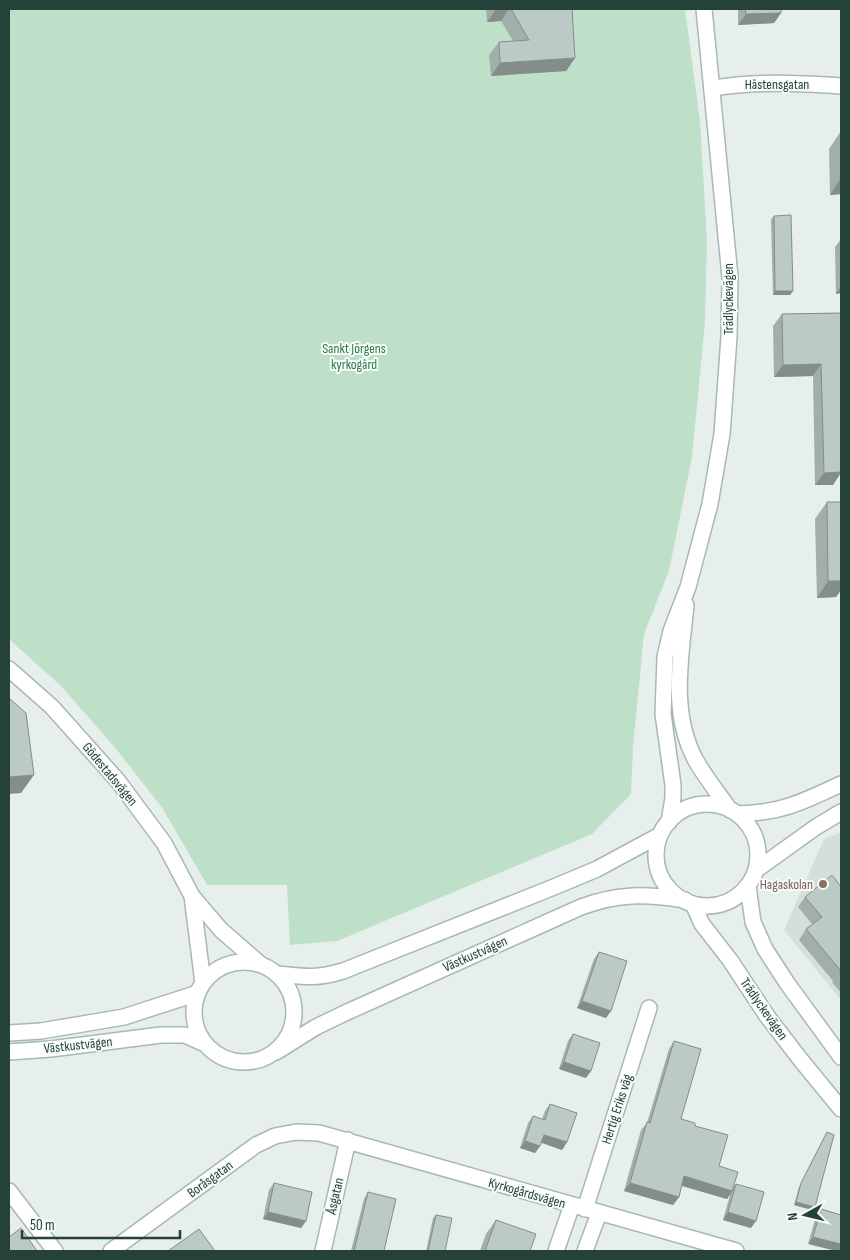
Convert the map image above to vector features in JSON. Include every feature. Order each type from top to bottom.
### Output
[{"type":"street","name":"Trädlyckevägen","points":[[664,828],[673,798],[673,785],[663,714],[665,657],[671,631],[688,586],[710,504],[722,434],[729,337],[730,277],[704,9]]},
{"type":"street","name":"Håstensgatan","points":[[713,88],[733,84],[773,82],[841,86]]},
{"type":"street","name":"Trädlyckevägen","points":[[688,586],[678,685],[682,722],[695,759],[734,812]]},
{"type":"street","name":"Gödestadsvägen","points":[[9,669],[52,707],[118,781],[164,842],[192,896],[221,930],[260,964]]},
{"type":"street","points":[[278,974],[287,985],[293,999],[295,1013],[293,1028],[286,1041],[276,1052],[254,1062],[231,1061],[216,1055],[205,1044],[196,1028],[194,1011],[200,988],[216,970],[233,963],[242,962],[260,964],[278,974],[303,978],[330,975],[344,971],[597,869],[664,828],[681,811],[697,805],[714,804],[734,812],[756,814],[782,809],[841,784]]},
{"type":"street","points":[[664,828],[656,856],[658,867],[668,887],[675,895],[703,906],[724,903],[733,899],[748,886],[756,870],[758,850],[756,839],[751,830],[734,812]]},
{"type":"street","points":[[756,870],[816,827],[841,812]]},
{"type":"street","points":[[748,886],[753,922],[765,949],[841,1057]]},
{"type":"street","name":"Gödestadsvägen","points":[[192,896],[200,988]]},
{"type":"street","name":"Västkustvägen","points":[[276,1052],[345,1013],[581,906],[601,899],[619,896],[659,896],[689,902]]},
{"type":"street","name":"Trädlyckevägen","points":[[689,902],[702,924],[730,960],[767,1016],[841,1109]]},
{"type":"street","name":"Västkustvägen","points":[[9,1033],[51,1029],[124,1017],[200,988]]},
{"type":"street","name":"Hertig Eriks väg","points":[[556,1251],[585,1209],[649,1008]]},
{"type":"street","name":"Västkustvägen","points":[[9,1052],[161,1036],[186,1035],[205,1044]]},
{"type":"street","name":"Boråsgatan","points":[[111,1251],[256,1145],[275,1136],[296,1132],[319,1133]]},
{"type":"street","name":"Kyrkogårdsvägen","points":[[319,1133],[736,1251]]},
{"type":"street","name":"Åsgatan","points":[[323,1251],[348,1140]]},
{"type":"street","points":[[9,1191],[55,1251]]},
{"type":"street","name":"Hertig Eriks väg","points":[[585,1209],[585,1251]]},
{"type":"shaded area","name":"Hagaskolan","points":[[841,832],[841,1000],[784,930],[824,839]]},
{"type":"green space","name":"Sankt Jörgens kyrkogård","points":[[9,9],[685,9],[700,121],[707,240],[705,322],[692,457],[669,571],[644,634],[633,746],[631,794],[592,834],[337,941],[290,945],[287,885],[207,885],[163,809],[117,750],[62,687],[9,639]]},
{"type":"building","points":[[511,9],[572,9],[575,58],[500,63],[499,42],[529,40]]},
{"type":"building","points":[[745,9],[781,9],[781,13],[746,14]]},
{"type":"building","points":[[791,215],[793,291],[775,291],[774,216]]},
{"type":"building","points":[[841,313],[841,472],[824,473],[821,364],[783,365],[782,314]]},
{"type":"building","points":[[827,502],[841,502],[841,581],[828,581]]},
{"type":"building","points":[[9,698],[26,713],[34,775],[9,777]]},
{"type":"building","points":[[832,875],[841,887],[841,971],[806,929],[822,917],[805,897]]},
{"type":"building","points":[[599,952],[627,961],[611,1011],[582,1001]]},
{"type":"building","points":[[573,1034],[600,1043],[591,1071],[564,1062]]},
{"type":"building","points":[[674,1041],[701,1049],[681,1119],[695,1123],[695,1126],[728,1135],[719,1166],[738,1172],[732,1191],[684,1176],[679,1197],[630,1183],[647,1122],[650,1123]]},
{"type":"building","points":[[550,1104],[577,1113],[567,1142],[544,1135],[540,1146],[525,1141],[533,1116],[545,1120]]},
{"type":"building","points":[[827,1132],[834,1135],[815,1207],[796,1202],[801,1183]]},
{"type":"building","points":[[274,1183],[312,1192],[306,1221],[268,1212]]},
{"type":"building","points":[[736,1184],[764,1192],[756,1221],[728,1212]]},
{"type":"building","points":[[368,1192],[396,1199],[384,1251],[354,1251]]},
{"type":"building","points":[[821,1209],[841,1215],[841,1244],[813,1237]]},
{"type":"building","points":[[436,1215],[452,1218],[445,1251],[428,1251]]},
{"type":"building","points":[[496,1220],[536,1234],[530,1251],[485,1251]]},
{"type":"building","points":[[21,1228],[37,1251],[9,1251],[9,1237]]},
{"type":"building","points":[[199,1229],[215,1251],[168,1251]]},
{"type":"place","name":"Hagaskolan","points":[[823,884]]}]
